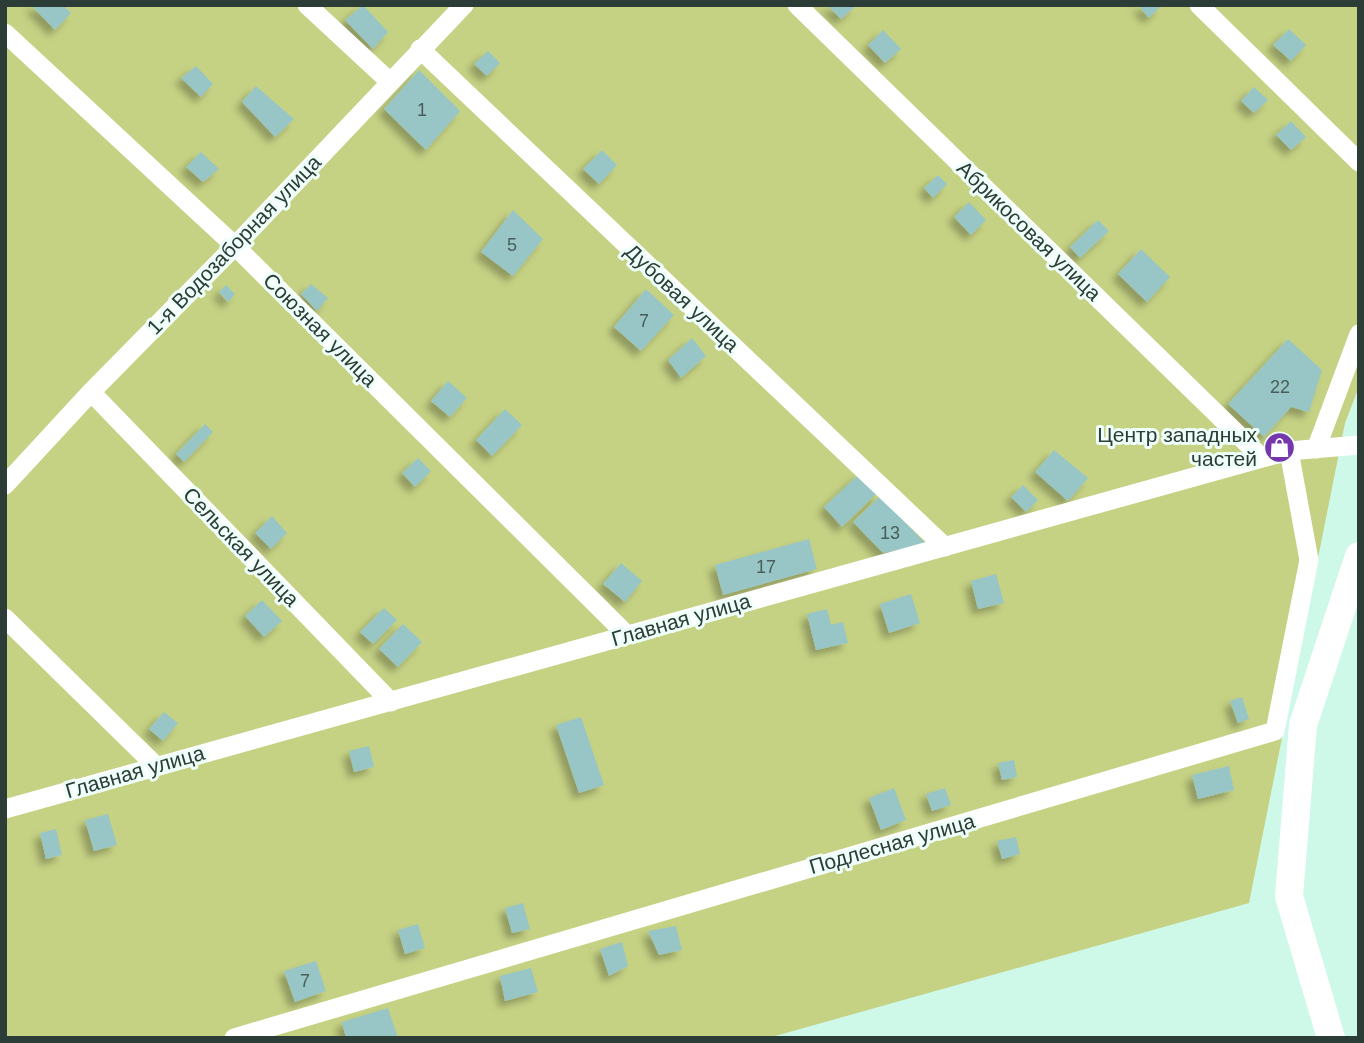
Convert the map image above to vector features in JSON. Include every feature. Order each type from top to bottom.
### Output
[{"type":"main road","points":[[1331,1038],[1289,896],[1303,725],[1359,556]]},
{"type":"street","points":[[307,5],[389,81]]},
{"type":"street","name":"1-я Водозаборная улица","points":[[5,485],[91,392],[235,246],[464,5]]},
{"type":"street","name":"Абрикосовая улица","points":[[797,5],[1262,458]]},
{"type":"street","points":[[1199,5],[1359,162]]},
{"type":"street","name":"Союзная улица","points":[[5,33],[235,246],[627,635]]},
{"type":"street","name":"Дубовая улица","points":[[420,49],[945,547]]},
{"type":"street","points":[[1316,449],[1359,334]]},
{"type":"street","name":"Сельская улица","points":[[91,392],[391,702]]},
{"type":"street","name":"Главная улица","points":[[5,809],[1262,458],[1289,451],[1359,446]]},
{"type":"street","name":"Подлесная улица","points":[[234,1038],[1275,732],[1309,560],[1289,451]]},
{"type":"street","points":[[5,618],[156,766]]},
{"type":"green space","points":[[5,5],[1359,5],[1359,387],[1345,423],[1249,903],[768,1038],[5,1038]]},
{"type":"building","points":[[31,5],[63,5],[71,13],[55,30]]},
{"type":"building","points":[[363,5],[388,32],[373,49],[345,20]]},
{"type":"building","points":[[827,5],[857,5],[841,19]]},
{"type":"building","points":[[1138,5],[1162,5],[1149,18]]},
{"type":"building","points":[[1289,29],[1306,45],[1291,61],[1273,45]]},
{"type":"building","points":[[883,30],[901,49],[885,63],[868,45]]},
{"type":"building","points":[[488,51],[500,63],[487,76],[474,64]]},
{"type":"building","points":[[196,66],[213,84],[201,97],[181,78]]},
{"type":"building","points":[[419,70],[460,111],[426,150],[384,109]]},
{"type":"building","points":[[256,86],[294,119],[275,137],[242,102]]},
{"type":"building","points":[[1254,87],[1268,100],[1254,113],[1241,101]]},
{"type":"building","points":[[1291,121],[1306,137],[1291,150],[1276,135]]},
{"type":"building","points":[[602,150],[617,165],[599,184],[583,169]]},
{"type":"building","points":[[201,152],[219,169],[203,182],[186,167]]},
{"type":"building","points":[[938,175],[947,184],[933,198],[924,188]]},
{"type":"building","points":[[969,202],[986,220],[971,235],[954,217]]},
{"type":"building","points":[[513,210],[543,239],[513,276],[481,252]]},
{"type":"building","points":[[1098,220],[1109,231],[1080,258],[1070,247]]},
{"type":"building","points":[[1141,249],[1170,277],[1147,302],[1118,274]]},
{"type":"building","points":[[311,284],[328,298],[317,311],[301,294]]},
{"type":"building","points":[[226,285],[235,294],[228,302],[219,292]]},
{"type":"building","points":[[646,289],[674,315],[641,351],[614,327]]},
{"type":"building","points":[[692,338],[706,356],[681,378],[668,360]]},
{"type":"building","points":[[1288,339],[1322,370],[1309,412],[1291,407],[1264,437],[1228,404]]},
{"type":"building","points":[[448,381],[467,398],[450,417],[431,401]]},
{"type":"building","points":[[505,409],[522,425],[492,456],[476,440]]},
{"type":"building","points":[[205,424],[213,432],[184,462],[176,454]]},
{"type":"building","points":[[1054,450],[1088,478],[1068,501],[1035,472]]},
{"type":"building","points":[[418,458],[431,471],[415,487],[402,473]]},
{"type":"building","points":[[860,473],[878,492],[842,527],[824,507]]},
{"type":"building","points":[[1023,485],[1038,500],[1026,512],[1011,497]]},
{"type":"building","points":[[880,496],[926,544],[883,553],[853,522]]},
{"type":"building","points":[[272,516],[287,533],[271,549],[255,533]]},
{"type":"building","points":[[809,539],[817,569],[723,595],[715,565]]},
{"type":"building","points":[[621,563],[642,581],[625,602],[603,584]]},
{"type":"building","points":[[996,574],[1004,603],[978,609],[971,581]]},
{"type":"building","points":[[911,594],[920,623],[889,633],[880,604]]},
{"type":"building","points":[[262,600],[282,621],[264,637],[245,616]]},
{"type":"building","points":[[384,608],[397,620],[373,644],[360,632]]},
{"type":"building","points":[[827,609],[831,625],[843,622],[848,643],[816,650],[807,614]]},
{"type":"building","points":[[403,624],[422,642],[398,667],[379,649]]},
{"type":"building","points":[[1242,697],[1249,719],[1238,723],[1230,701]]},
{"type":"building","points":[[164,712],[178,723],[163,741],[149,729]]},
{"type":"building","points":[[581,717],[604,785],[579,793],[556,725]]},
{"type":"building","points":[[369,746],[374,767],[354,772],[349,751]]},
{"type":"building","points":[[1014,760],[1017,777],[1002,780],[998,763]]},
{"type":"building","points":[[1229,766],[1234,790],[1198,799],[1192,775]]},
{"type":"building","points":[[894,788],[906,820],[881,830],[869,798]]},
{"type":"building","points":[[945,788],[951,805],[932,811],[926,794]]},
{"type":"building","points":[[108,814],[117,845],[94,851],[85,820]]},
{"type":"building","points":[[56,829],[62,855],[46,859],[40,833]]},
{"type":"building","points":[[1016,837],[1020,854],[1002,859],[997,841]]},
{"type":"building","points":[[523,903],[530,929],[512,933],[505,908]]},
{"type":"building","points":[[418,924],[425,948],[405,954],[398,930]]},
{"type":"building","points":[[676,926],[682,950],[659,955],[648,931]]},
{"type":"building","points":[[622,942],[628,966],[609,976],[600,949]]},
{"type":"building","points":[[316,961],[326,991],[295,1002],[284,971]]},
{"type":"building","points":[[531,968],[538,992],[505,1001],[500,976]]},
{"type":"building","points":[[388,1008],[398,1038],[346,1038],[342,1022]]},
{"type":"place","name":"Центр западных частей","points":[[1280,447]]}]
